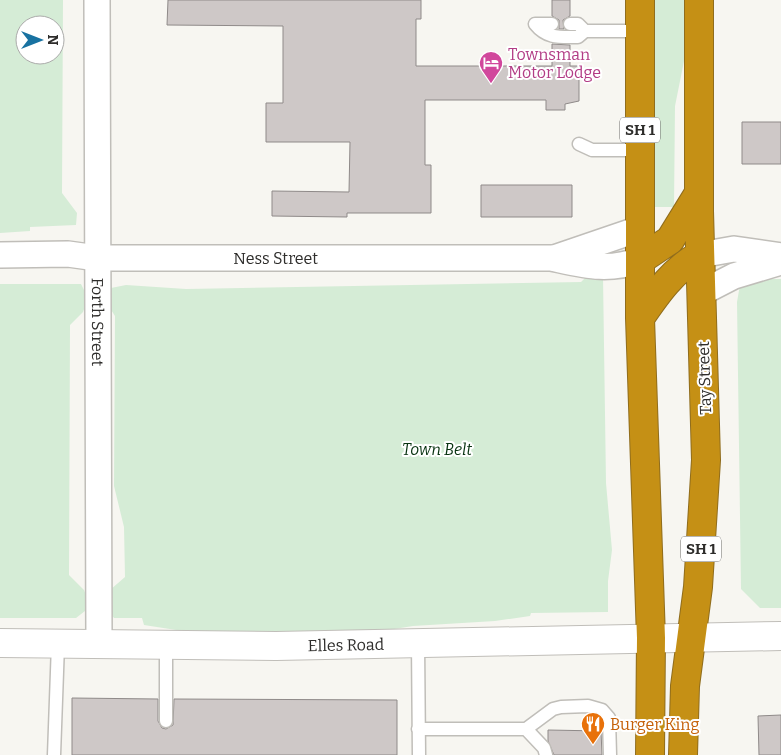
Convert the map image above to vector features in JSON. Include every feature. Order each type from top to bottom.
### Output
[{"type":"highway","name":"SH 1","points":[[640,0],[640,318],[651,638],[650,755]]},
{"type":"highway","name":"Tay Street","points":[[684,755],[685,686],[699,574],[706,460],[699,191],[699,0]]},
{"type":"highway","points":[[640,260],[670,240],[699,191]]},
{"type":"highway","points":[[640,318],[667,281],[687,262],[700,255]]},
{"type":"main road","name":"Elles Road","points":[[0,643],[166,645],[418,643],[781,636]]},
{"type":"street","name":"Forth Street","points":[[97,0],[99,645]]},
{"type":"street","name":"Ness Street","points":[[551,258],[639,229]]},
{"type":"street","points":[[700,255],[734,250],[781,256]]},
{"type":"street","name":"Ness Street","points":[[0,255],[68,254],[97,258],[551,258],[596,267],[622,266],[640,260]]},
{"type":"street","points":[[701,293],[734,276],[781,262]]},
{"type":"lane","points":[[552,24],[535,24],[542,33],[551,37],[578,37],[585,31],[640,31]]},
{"type":"lane","points":[[570,24],[578,24],[585,31]]},
{"type":"lane","points":[[579,144],[592,150],[640,150]]},
{"type":"lane","points":[[418,643],[419,755]]},
{"type":"lane","points":[[54,755],[58,644]]},
{"type":"lane","points":[[166,645],[166,721]]},
{"type":"lane","points":[[418,729],[526,729],[545,714],[561,707],[597,708],[602,710],[609,718],[610,755]]},
{"type":"lane","points":[[526,729],[544,748],[546,755]]},
{"type":"green space","points":[[0,0],[63,0],[63,15],[15,15],[15,65],[63,65],[62,193],[77,213],[76,225],[30,227],[30,231],[0,233]]},
{"type":"green space","points":[[653,0],[686,0],[685,56],[675,106],[674,207],[653,207]]},
{"type":"green space","name":"Town Belt","points":[[587,276],[603,276],[606,483],[612,550],[608,581],[608,612],[531,613],[530,616],[495,621],[413,626],[369,633],[189,632],[144,625],[142,618],[114,618],[105,606],[110,590],[125,577],[124,527],[114,486],[115,316],[108,305],[111,288],[126,285],[186,289],[581,282]]},
{"type":"green space","points":[[741,279],[781,279],[781,608],[760,608],[741,589],[737,302]]},
{"type":"green space","points":[[0,284],[81,284],[88,298],[83,312],[70,325],[69,575],[84,590],[89,603],[85,611],[76,618],[0,618]]},
{"type":"building","points":[[168,0],[421,0],[421,19],[416,19],[416,66],[552,66],[552,44],[570,45],[570,66],[579,66],[579,101],[565,104],[565,110],[546,110],[546,100],[425,100],[425,165],[431,165],[431,213],[347,213],[347,217],[272,216],[272,191],[349,192],[350,142],[266,142],[266,103],[283,103],[283,26],[167,25]]},
{"type":"building","points":[[552,0],[570,0],[570,16],[563,20],[564,29],[559,29],[559,20],[552,16]]},
{"type":"building","points":[[742,122],[781,122],[781,164],[742,164]]},
{"type":"building","points":[[481,185],[572,185],[572,217],[481,217]]},
{"type":"building","points":[[72,698],[158,699],[158,721],[162,728],[166,729],[173,725],[174,699],[397,700],[397,755],[72,755]]},
{"type":"building","points":[[781,715],[781,755],[759,755],[758,716]]},
{"type":"building","points":[[548,730],[601,731],[602,755],[554,755],[548,741]]},
{"type":"place","name":"Townsman Motor Lodge","points":[[491,84]]},
{"type":"place","name":"Burger King","points":[[593,745]]}]
